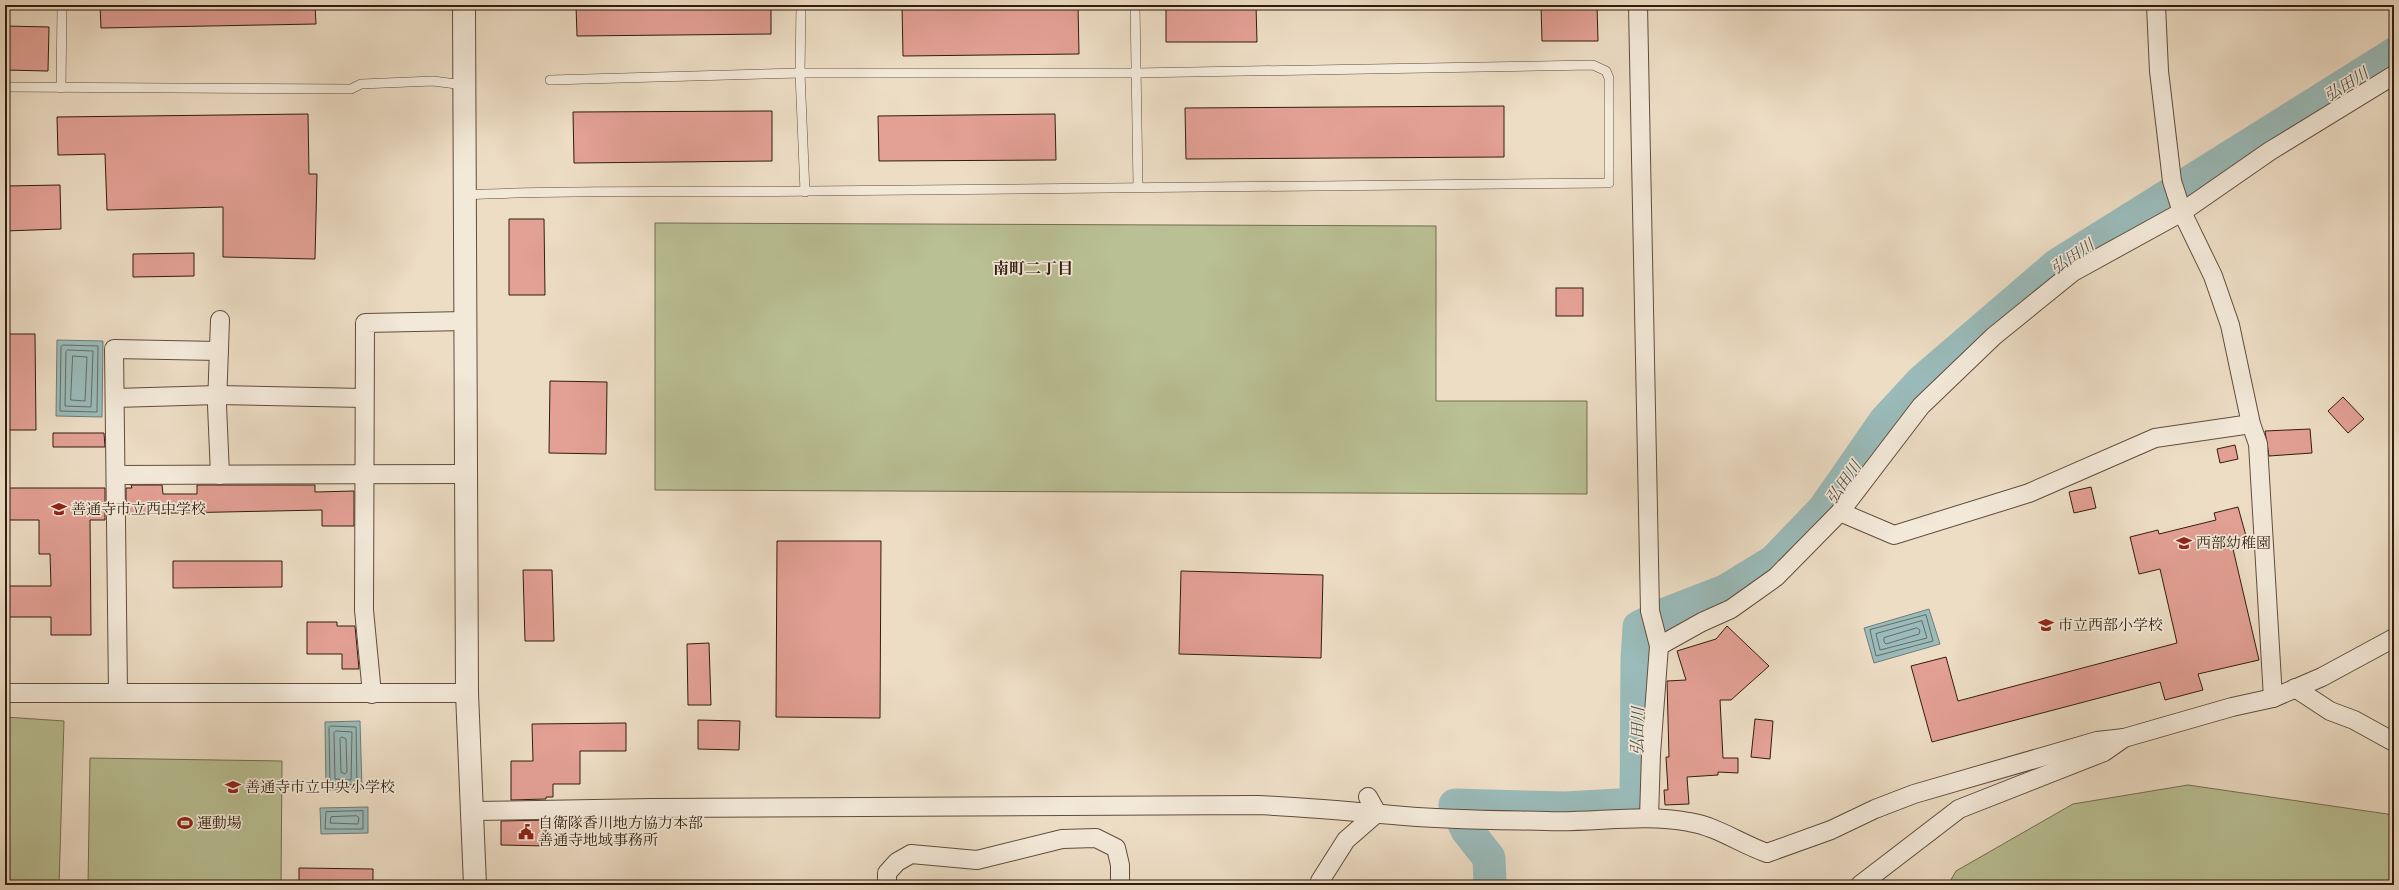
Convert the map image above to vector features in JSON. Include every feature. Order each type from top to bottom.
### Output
[{"type":"street","points":[[464,5],[467,694],[475,885]]},
{"type":"street","points":[[1638,5],[1650,611],[1657,641],[1649,818]]},
{"type":"street","points":[[2156,5],[2159,71],[2172,181],[2180,207],[2214,276],[2230,325],[2251,424],[2258,444],[2273,698]]},
{"type":"street","points":[[1657,641],[1731,609],[1769,582],[1840,512],[1920,406],[1994,336],[2073,272],[2394,76]]},
{"type":"street","points":[[220,320],[218,395],[220,475]]},
{"type":"street","points":[[372,694],[364,610],[365,322],[465,321]]},
{"type":"street","points":[[118,694],[114,349],[219,351]]},
{"type":"street","points":[[115,398],[218,395],[364,398]]},
{"type":"street","points":[[1840,512],[1894,535],[2029,493],[2155,438],[2251,424]]},
{"type":"street","points":[[116,475],[466,474]]},
{"type":"street","points":[[473,811],[652,808],[1257,805],[1327,808],[1373,805],[1554,822],[1649,818],[1689,822],[1717,831],[1767,853],[1832,830],[1875,809],[1914,794],[2097,741],[2124,738],[2232,707],[2273,698],[2322,677],[2394,638]]},
{"type":"street","points":[[2295,688],[2330,711],[2354,720],[2394,742]]},
{"type":"street","points":[[5,693],[467,694]]},
{"type":"street","points":[[1860,885],[1959,809],[2104,752],[2124,738]]},
{"type":"street","points":[[1320,885],[1320,881],[1346,840],[1373,805]]},
{"type":"street","points":[[887,885],[887,873],[897,862],[911,854],[977,860],[1062,839],[1096,838],[1116,848],[1120,865],[1120,885]]},
{"type":"lane","points":[[61,88],[62,5]]},
{"type":"lane","points":[[801,5],[800,73],[805,192]]},
{"type":"lane","points":[[1135,5],[1138,186]]},
{"type":"lane","points":[[464,195],[634,191],[805,192],[1138,186],[1609,183],[1609,78],[1606,71],[1593,65],[1136,74],[800,73],[550,80]]},
{"type":"lane","points":[[5,87],[351,89],[361,84],[433,81],[464,85]]},
{"type":"green space","points":[[655,223],[1436,226],[1436,401],[1587,401],[1587,494],[655,490]]},
{"type":"green space","points":[[5,717],[64,721],[59,885],[5,885]]},
{"type":"green space","name":"運動場","points":[[90,758],[282,761],[281,885],[88,885]]},
{"type":"green space","points":[[2188,785],[2394,815],[2394,885],[1948,885],[1956,871],[2073,804]]},
{"type":"water","points":[[57,340],[103,341],[102,417],[56,416]]},
{"type":"water","points":[[1929,609],[1940,644],[1874,663],[1864,628]]},
{"type":"water","points":[[360,721],[362,789],[326,790],[325,722]]},
{"type":"water","points":[[368,807],[368,833],[321,834],[320,808]]},
{"type":"building","points":[[100,5],[315,5],[316,24],[101,28]]},
{"type":"building","points":[[576,5],[771,5],[771,34],[577,36]]},
{"type":"building","points":[[902,5],[1078,5],[1079,54],[903,56]]},
{"type":"building","points":[[1166,5],[1256,5],[1257,42],[1166,42]]},
{"type":"building","points":[[1541,5],[1597,5],[1598,41],[1542,41]]},
{"type":"building","points":[[5,26],[49,27],[48,71],[5,70]]},
{"type":"building","points":[[1504,106],[1504,157],[1186,159],[1185,108]]},
{"type":"building","points":[[772,111],[772,161],[574,163],[573,112]]},
{"type":"building","points":[[308,114],[309,174],[317,174],[315,259],[223,257],[223,207],[107,210],[105,154],[58,155],[57,117]]},
{"type":"building","points":[[1055,114],[1056,160],[879,161],[878,116]]},
{"type":"building","points":[[60,185],[61,229],[5,231],[5,186]]},
{"type":"building","points":[[509,219],[544,219],[545,295],[509,295]]},
{"type":"building","points":[[194,253],[194,276],[133,277],[133,254]]},
{"type":"building","points":[[1556,288],[1583,288],[1583,316],[1556,316]]},
{"type":"building","points":[[5,334],[35,334],[36,430],[5,430]]},
{"type":"building","points":[[550,381],[607,382],[606,454],[549,453]]},
{"type":"building","points":[[2343,397],[2364,419],[2348,433],[2328,411]]},
{"type":"building","points":[[2310,429],[2312,453],[2269,456],[2265,431]]},
{"type":"building","points":[[53,433],[104,433],[105,447],[53,447]]},
{"type":"building","points":[[2235,445],[2238,459],[2220,463],[2217,449]]},
{"type":"building","points":[[131,485],[162,485],[163,494],[197,494],[197,485],[315,485],[315,492],[354,491],[354,526],[322,526],[322,510],[126,514],[126,488],[132,488]]},
{"type":"building","points":[[2091,487],[2096,508],[2074,513],[2069,492]]},
{"type":"building","points":[[5,488],[105,488],[105,520],[90,520],[91,635],[51,635],[51,617],[5,617],[5,586],[51,586],[50,554],[39,554],[39,520],[5,520]]},
{"type":"building","points":[[2238,507],[2246,536],[2236,538],[2239,548],[2233,549],[2259,660],[2198,674],[2203,690],[2165,700],[2160,682],[1932,742],[1911,666],[1946,657],[1958,701],[2177,643],[2160,569],[2139,574],[2130,537],[2158,530],[2159,534],[2216,520],[2214,513]]},
{"type":"building","points":[[777,541],[881,541],[880,718],[776,717]]},
{"type":"building","points":[[173,561],[282,561],[282,587],[173,588]]},
{"type":"building","points":[[523,570],[552,570],[554,641],[525,641]]},
{"type":"building","points":[[1181,571],[1323,575],[1321,658],[1179,654]]},
{"type":"building","points":[[307,622],[337,622],[337,626],[355,626],[359,669],[342,669],[342,654],[307,654]]},
{"type":"building","points":[[1727,626],[1769,666],[1731,700],[1720,700],[1723,758],[1738,758],[1738,773],[1718,772],[1718,775],[1687,777],[1689,804],[1665,805],[1664,790],[1668,790],[1666,757],[1669,757],[1667,681],[1686,680],[1677,651],[1716,639]]},
{"type":"building","points":[[709,643],[711,705],[688,705],[687,644]]},
{"type":"building","points":[[1755,719],[1773,721],[1770,759],[1751,757]]},
{"type":"building","points":[[698,720],[740,721],[739,750],[698,749]]},
{"type":"building","points":[[626,723],[626,751],[580,751],[580,784],[553,784],[553,797],[546,797],[546,799],[511,800],[511,761],[533,761],[532,724]]},
{"type":"building","points":[[546,820],[546,846],[501,845],[501,821]]},
{"type":"building","points":[[299,868],[373,869],[373,885],[299,885]]},
{"type":"waterway","name":"弘田川","points":[[1490,885],[1489,858],[1467,830],[1455,805],[1565,808],[1636,804],[1637,659],[1639,627],[1663,615],[1725,591],[1774,561],[1824,509],[1885,421],[1922,381],[2057,265],[2394,54]]},
{"type":"place","name":"善通寺市立西中学校","points":[[59,509]]},
{"type":"place","name":"西部幼稚園","points":[[2184,543]]},
{"type":"place","name":"市立西部小学校","points":[[2046,625]]},
{"type":"place","name":"善通寺市立中央小学校","points":[[233,787]]},
{"type":"place","name":"運動場","points":[[185,823]]},
{"type":"place","name":"自衛隊香川地方協力本部 善通寺地域事務所","points":[[526,832]]},
{"type":"district","name":"南町二丁目","points":[[1033,268]]}]
